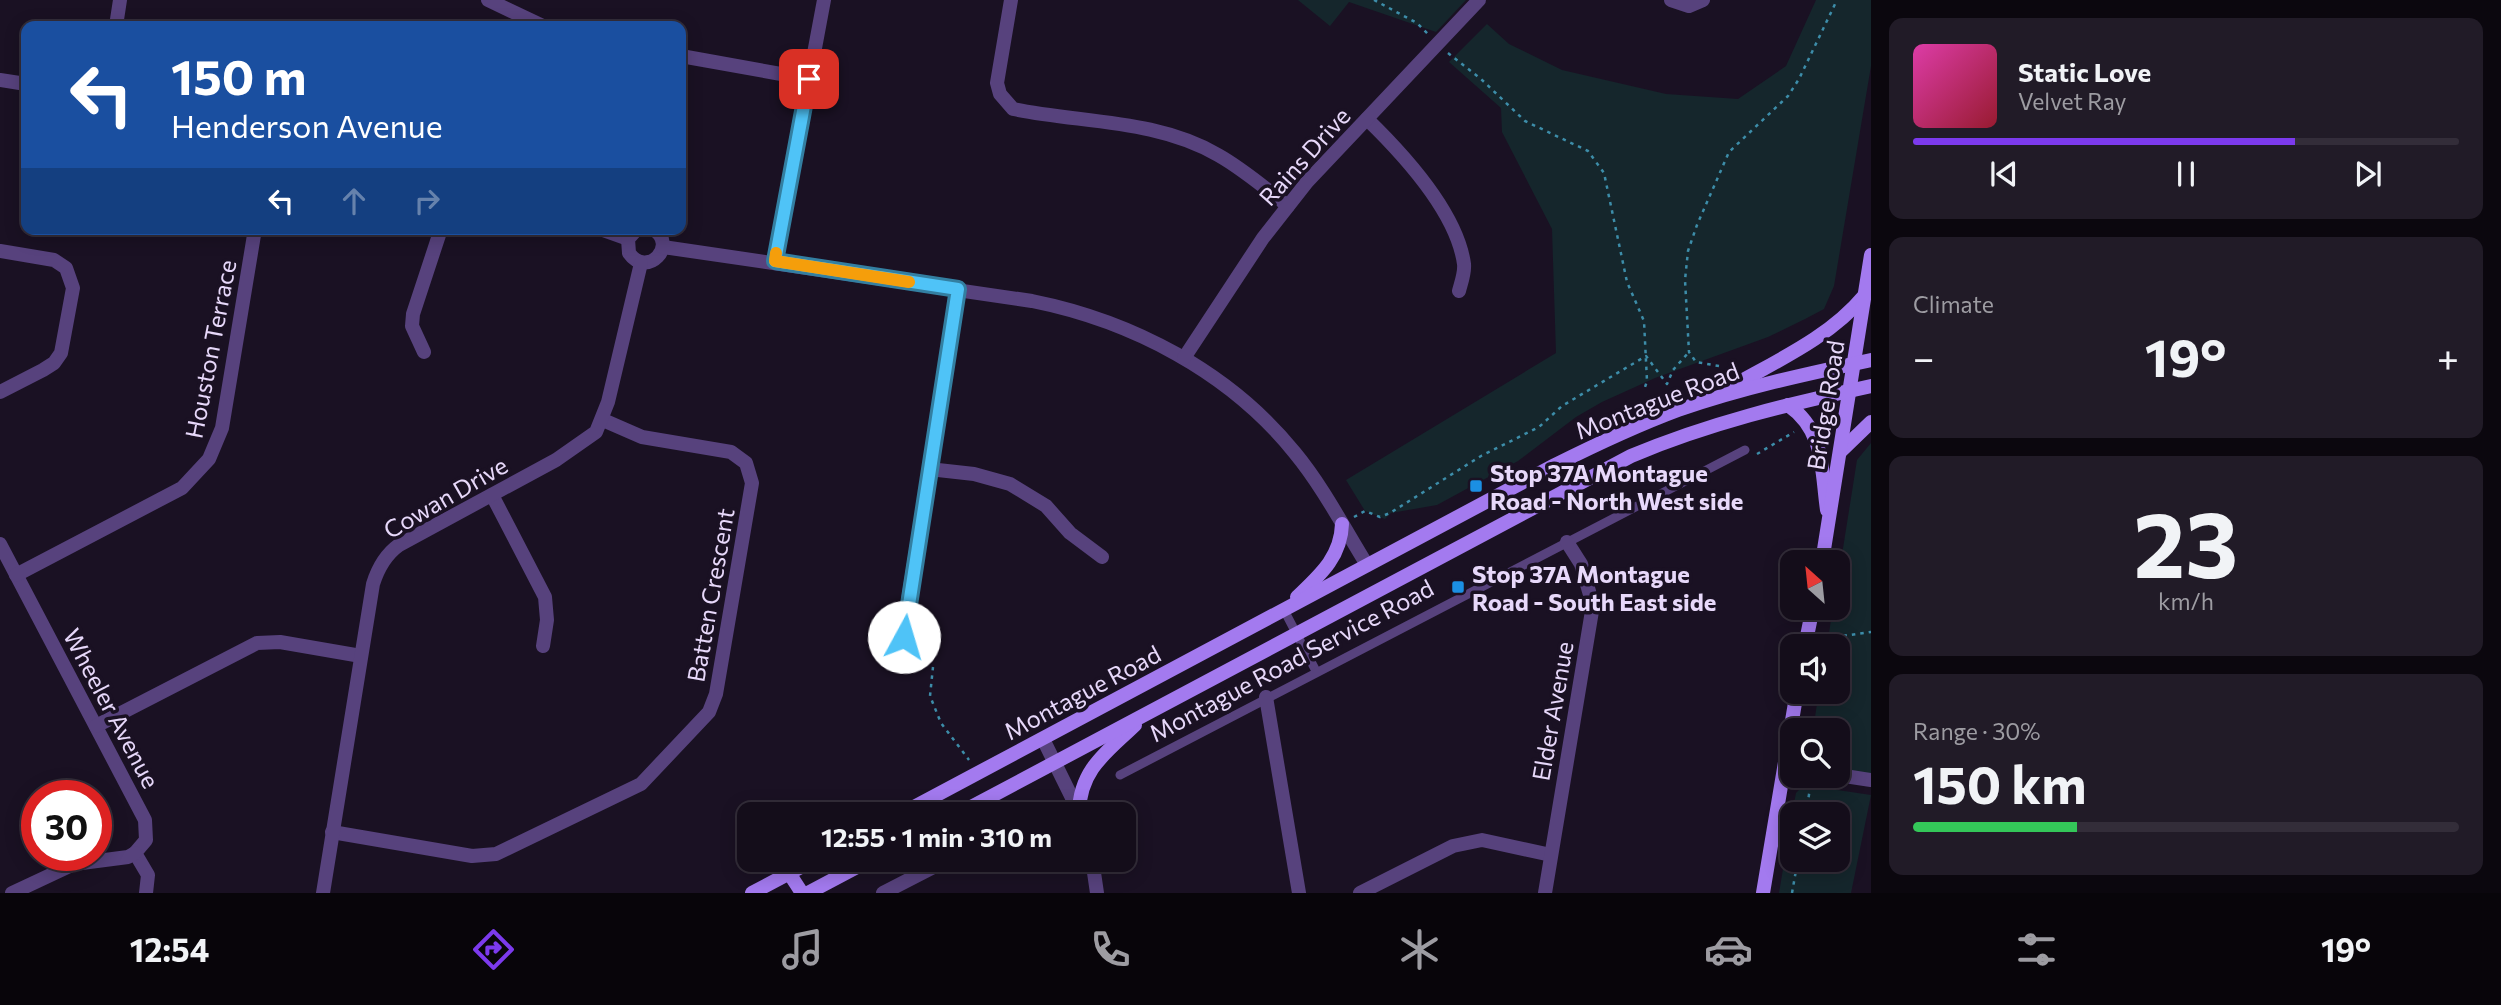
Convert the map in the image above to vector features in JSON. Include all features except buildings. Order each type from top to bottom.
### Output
[{"type":"main road","name":"Bridge Road","points":[[1824,550],[1871,255]]},
{"type":"main road","points":[[1703,402],[1823,333],[1850,313],[1865,295]]},
{"type":"main road","name":"Montague Road","points":[[924,802],[1617,435],[1748,388],[1871,360]]},
{"type":"main road","name":"Montague Road","points":[[980,802],[1631,456],[1676,437],[1788,405],[1871,386]]},
{"type":"main road","points":[[1788,405],[1804,418],[1814,432],[1829,522]]},
{"type":"main road","points":[[1840,452],[1871,422]]},
{"type":"main road","points":[[1284,610],[1330,565],[1341,538],[1342,524]]},
{"type":"main road","points":[[1367,565],[1381,588]]},
{"type":"main road","points":[[1080,802],[1080,791],[1093,765],[1149,712]]},
{"type":"main road","points":[[1762,893],[1784,788]]},
{"type":"main road","points":[[808,893],[848,872]]},
{"type":"main road","points":[[752,893],[789,873],[802,893]]},
{"type":"street","points":[[117,21],[120,0]]},
{"type":"street","points":[[488,0],[533,21]]},
{"type":"street","points":[[775,261],[824,0]]},
{"type":"street","points":[[1011,0],[997,83],[1000,94],[1013,109],[1141,127],[1190,142],[1217,154],[1288,206]]},
{"type":"street","name":"Rains Drive","points":[[1184,358],[1263,238],[1307,182],[1479,0]]},
{"type":"street","points":[[1671,0],[1689,6],[1703,0]]},
{"type":"street","points":[[686,57],[809,79]]},
{"type":"street","points":[[0,80],[21,83]]},
{"type":"street","points":[[1367,120],[1406,159],[1447,220],[1465,267],[1459,291]]},
{"type":"street","name":"Houston Terrace","points":[[16,575],[182,488],[209,459],[222,428],[254,235]]},
{"type":"street","points":[[424,352],[412,326],[413,314],[439,235]]},
{"type":"street","points":[[632,235],[629,253],[641,263],[653,261],[663,247],[660,235]]},
{"type":"street","points":[[663,247],[1032,300],[1084,312],[1140,335],[1184,358],[1239,398],[1273,429],[1310,473],[1367,565]]},
{"type":"street","points":[[0,251],[54,260],[66,268],[73,288],[61,353],[54,363],[0,392]]},
{"type":"street","name":"Cowan Drive","points":[[323,893],[377,571],[390,552],[586,442],[596,432],[603,420],[641,263]]},
{"type":"street","points":[[910,664],[904,625],[958,289]]},
{"type":"street","name":"Batten Crescent","points":[[332,832],[472,856],[496,854],[641,784],[709,712],[716,694],[752,483],[751,473],[746,463],[731,452],[642,437],[603,420]]},
{"type":"street","points":[[929,469],[974,474],[1010,484],[1046,506],[1070,533],[1102,557]]},
{"type":"street","points":[[492,495],[545,597],[547,620],[543,646]]},
{"type":"street","name":"Elder Avenue","points":[[1545,893],[1593,605],[1581,564],[1567,542]]},
{"type":"street","name":"Wheeler Avenue","points":[[0,544],[147,825],[146,842],[135,853]]},
{"type":"street","points":[[96,726],[257,643],[280,642],[361,656]]},
{"type":"street","points":[[1266,697],[1299,893]]},
{"type":"street","points":[[1043,739],[1075,802]]},
{"type":"street","points":[[1850,777],[1871,780]]},
{"type":"street","points":[[1360,893],[1453,846],[1482,840],[1551,855]]},
{"type":"street","points":[[12,893],[74,864],[128,857],[135,853],[148,874],[146,893]]},
{"type":"street","points":[[883,893],[924,872]]},
{"type":"street","points":[[1094,872],[1097,893]]},
{"type":"lane","name":"Montague Road Service Road","points":[[1120,775],[1567,542],[1747,455]]},
{"type":"lane","points":[[1284,610],[1316,671]]},
{"type":"path","points":[[1374,0],[1417,23],[1525,121],[1588,151],[1604,173],[1627,282],[1644,321],[1644,390]]},
{"type":"path","points":[[1719,366],[1696,362],[1689,352],[1685,280],[1688,251],[1729,152],[1788,96],[1837,0]]},
{"type":"path","points":[[1646,356],[1667,384],[1673,370],[1689,352]]},
{"type":"path","points":[[1342,524],[1365,511],[1380,517],[1390,513],[1481,456],[1539,427],[1562,406],[1646,356]]},
{"type":"path","points":[[1747,455],[1797,430]]},
{"type":"path","points":[[1850,635],[1871,632]]},
{"type":"path","points":[[933,667],[930,696],[941,723],[970,761]]},
{"type":"path","points":[[1791,893],[1795,872]]},
{"type":"shaded area","points":[[1298,0],[1466,0],[1436,32],[1349,2],[1330,26]]},
{"type":"shaded area","points":[[1816,0],[1871,0],[1871,66],[1834,286],[1824,309],[1768,337],[1655,378],[1602,402],[1576,417],[1518,461],[1437,505],[1391,513],[1385,519],[1365,511],[1346,480],[1556,353],[1552,229],[1502,132],[1501,108],[1449,62],[1487,24],[1509,44],[1562,70],[1666,94],[1738,99],[1786,66]]},
{"type":"shaded area","points":[[1871,443],[1871,774],[1850,771],[1850,718],[1815,718],[1817,704],[1850,704],[1850,634],[1829,634],[1831,620],[1850,620],[1850,550],[1843,550],[1857,460]]},
{"type":"shaded area","points":[[1801,788],[1824,788],[1871,795],[1851,893],[1779,893],[1782,872],[1850,872],[1850,802],[1794,802],[1796,793]]},
{"type":"slow traffic","points":[[776,253],[775,261],[909,282]]},
{"type":"place","name":"Stop 37A Montague Road - North West side","points":[[1476,486]]},
{"type":"place","name":"Stop 37A Montague Road - South East side","points":[[1458,587]]},
{"type":"route","points":[[809,79],[775,261],[958,289],[904,637]]}]
